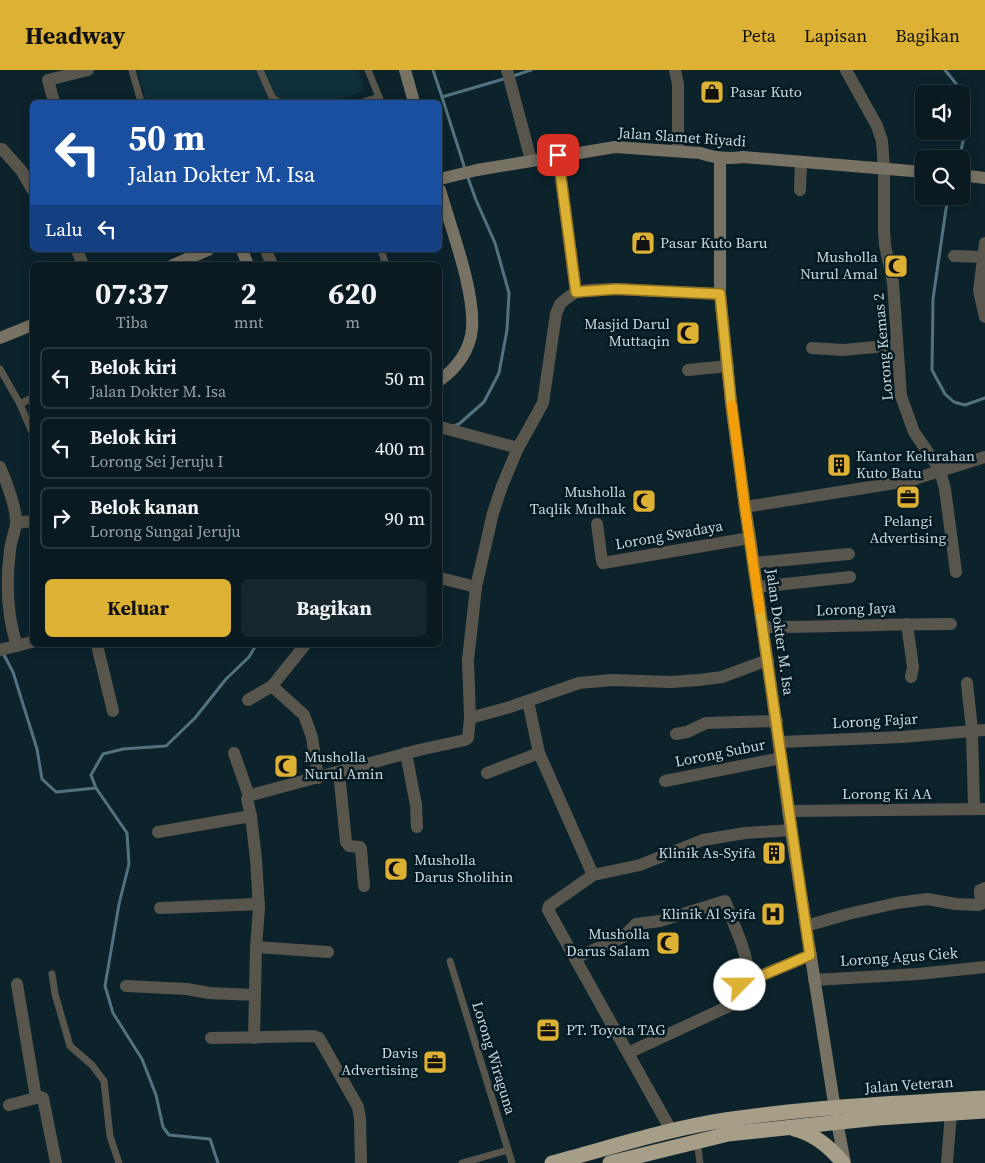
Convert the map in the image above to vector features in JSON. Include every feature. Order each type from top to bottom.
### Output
[{"type":"highway","name":"Jalan Veteran","points":[[836,1115],[985,1098]]},
{"type":"highway","name":"Jalan Veteran","points":[[836,1115],[985,1111]]},
{"type":"highway","points":[[552,1163],[672,1132],[836,1115]]},
{"type":"highway","points":[[788,1128],[836,1115]]},
{"type":"highway","points":[[610,1163],[697,1141],[726,1127],[788,1128],[809,1134],[833,1151],[844,1163]]},
{"type":"street","points":[[53,100],[48,80],[88,70]]},
{"type":"street","points":[[405,70],[413,100]]},
{"type":"street","points":[[675,70],[678,84],[678,151]]},
{"type":"street","name":"Lorong Kemas 2","points":[[846,70],[877,126],[882,141],[885,245],[893,283],[901,396],[914,432],[940,470],[945,489],[956,572]]},
{"type":"street","points":[[508,74],[531,160]]},
{"type":"street","name":"Jalan Slamet Riyadi","points":[[442,178],[476,170],[558,155],[615,147],[700,153],[710,157],[732,159],[743,157],[915,171]]},
{"type":"street","points":[[2,149],[21,170],[30,186]]},
{"type":"street","points":[[700,153],[710,151],[743,157]]},
{"type":"street","points":[[558,155],[576,292]]},
{"type":"street","name":"Jalan Dokter M. Isa","points":[[720,158],[720,294],[745,508],[780,742],[788,811],[844,1163]]},
{"type":"street","points":[[800,190],[801,162]]},
{"type":"street","points":[[970,177],[985,178]]},
{"type":"street","points":[[442,197],[467,282],[472,312],[472,330],[468,345],[461,359],[442,378]]},
{"type":"street","points":[[985,243],[979,291],[985,317]]},
{"type":"street","points":[[179,262],[203,252]]},
{"type":"street","points":[[954,256],[984,257]]},
{"type":"street","points":[[249,796],[464,740],[469,736],[468,660],[476,587],[493,513],[502,486],[518,448],[543,403],[556,314],[560,304],[576,292],[616,289],[720,294]]},
{"type":"street","points":[[0,338],[30,326]]},
{"type":"street","points":[[812,348],[843,350],[897,345]]},
{"type":"street","points":[[688,370],[728,366]]},
{"type":"street","points":[[444,427],[518,448]]},
{"type":"street","points":[[745,508],[908,481],[985,457]]},
{"type":"street","points":[[0,467],[6,480],[16,522],[10,548],[8,574],[10,626],[7,648],[30,642]]},
{"type":"street","points":[[16,522],[30,521]]},
{"type":"street","name":"Lorong Swadaya","points":[[597,524],[603,563],[750,538]]},
{"type":"street","points":[[754,563],[849,554]]},
{"type":"street","points":[[757,587],[850,577]]},
{"type":"street","points":[[442,578],[476,587]]},
{"type":"street","points":[[907,624],[913,667],[912,677]]},
{"type":"street","name":"Lorong Jaya","points":[[763,627],[951,624]]},
{"type":"street","points":[[97,647],[113,711]]},
{"type":"street","points":[[248,700],[272,686],[303,647]]},
{"type":"street","points":[[470,718],[528,701],[579,683],[612,680],[671,682],[698,680],[722,677],[768,660]]},
{"type":"street","points":[[967,683],[978,730],[980,809]]},
{"type":"street","points":[[272,686],[304,715],[312,737],[318,778]]},
{"type":"street","points":[[528,701],[539,753],[588,878]]},
{"type":"street","points":[[676,734],[687,732],[706,723],[777,722]]},
{"type":"street","name":"Lorong Fajar","points":[[780,742],[978,730]]},
{"type":"street","points":[[234,753],[249,796],[247,799],[256,859],[259,904],[254,1038]]},
{"type":"street","points":[[487,773],[539,753]]},
{"type":"street","points":[[406,754],[416,805],[417,827]]},
{"type":"street","name":"Lorong Subur","points":[[666,781],[781,758]]},
{"type":"street","points":[[339,772],[346,842],[349,846],[360,847],[361,849],[364,886]]},
{"type":"street","name":"Lorong Ki AA","points":[[788,811],[980,809]]},
{"type":"street","points":[[158,832],[251,816]]},
{"type":"street","points":[[672,1132],[548,910],[549,906],[588,878],[640,865],[703,840],[745,833],[791,830]]},
{"type":"street","points":[[806,926],[848,914],[927,899],[956,904],[981,904],[980,890],[985,888]]},
{"type":"street","points":[[575,958],[623,937],[636,924],[660,921],[725,901],[741,942],[752,979]]},
{"type":"street","points":[[160,908],[259,904]]},
{"type":"street","points":[[256,947],[328,952]]},
{"type":"street","points":[[628,1052],[742,1000],[744,998],[740,984],[810,955]]},
{"type":"street","name":"Lorong Agus Ciek","points":[[814,980],[918,974],[985,967]]},
{"type":"street","points":[[18,984],[36,1098]]},
{"type":"street","points":[[126,986],[255,995]]},
{"type":"street","points":[[211,1038],[314,1036],[319,1038],[358,1106],[361,1163]]},
{"type":"street","points":[[9,1105],[41,1097],[44,1101],[56,1163]]},
{"type":"street","name":"Jalan Veteran","points":[[947,1163],[950,1113]]},
{"type":"lane","points":[[132,70],[140,100]]},
{"type":"lane","points":[[260,70],[272,97],[276,100]]},
{"type":"lane","points":[[368,70],[380,100]]},
{"type":"lane","points":[[0,369],[20,404],[30,427]]},
{"type":"lane","points":[[20,404],[30,399]]},
{"type":"lane","name":"Lorong Wiraguna","points":[[450,961],[512,1163]]},
{"type":"lane","points":[[52,974],[55,994],[70,1046],[92,1065],[104,1081],[110,1136],[119,1163]]},
{"type":"lane","points":[[697,1141],[700,1163]]},
{"type":"lane","points":[[462,1163],[508,1150]]},
{"type":"shaded area","points":[[137,70],[358,70],[365,91],[337,100],[146,100]]},
{"type":"waterway","points":[[433,70],[442,97]]},
{"type":"waterway","points":[[513,76],[531,70]]},
{"type":"waterway","points":[[945,70],[962,92],[968,107],[961,150]]},
{"type":"waterway","points":[[465,169],[442,97],[507,78]]},
{"type":"waterway","points":[[453,426],[459,424],[484,402],[499,373],[507,330],[509,293],[495,243],[467,175]]},
{"type":"waterway","points":[[947,205],[933,299],[932,370],[945,394],[954,402],[965,405],[985,398]]},
{"type":"waterway","points":[[96,788],[91,775],[103,754],[123,749],[166,746],[195,718],[226,679],[249,657],[255,647]]},
{"type":"waterway","points":[[3,653],[13,672],[37,749],[42,779],[56,792],[96,788],[127,833],[129,864],[119,904],[105,986],[113,1013],[142,1059],[156,1095],[163,1127],[169,1135],[210,1139],[218,1163]]},
{"type":"slow traffic","points":[[732,405],[760,609]]},
{"type":"place","name":"Pasar Kuto","points":[[712,92]]},
{"type":"place","name":"Pasar Kuto Baru","points":[[643,243]]},
{"type":"place","name":"Musholla Nurul Amal","points":[[896,266]]},
{"type":"place","name":"Masjid Darul Muttaqin","points":[[688,333]]},
{"type":"place","name":"Kantor Kelurahan Kuto Batu","points":[[839,465]]},
{"type":"place","name":"Pelangi Advertising","points":[[908,497]]},
{"type":"place","name":"Musholla Taqlik Mulhak","points":[[644,501]]},
{"type":"place","name":"Musholla Nurul Amin","points":[[286,766]]},
{"type":"place","name":"Klinik As-Syifa","points":[[774,853]]},
{"type":"place","name":"Musholla Darus Sholihin","points":[[396,869]]},
{"type":"place","name":"Klinik Al Syifa","points":[[773,914]]},
{"type":"place","name":"Musholla Darus Salam","points":[[668,943]]},
{"type":"place","name":"PT. Toyota TAG","points":[[548,1030]]},
{"type":"place","name":"Davis Advertising","points":[[435,1062]]},
{"type":"route","points":[[558,155],[576,292],[616,289],[720,294],[731,402],[745,508],[810,955],[740,985]]}]
